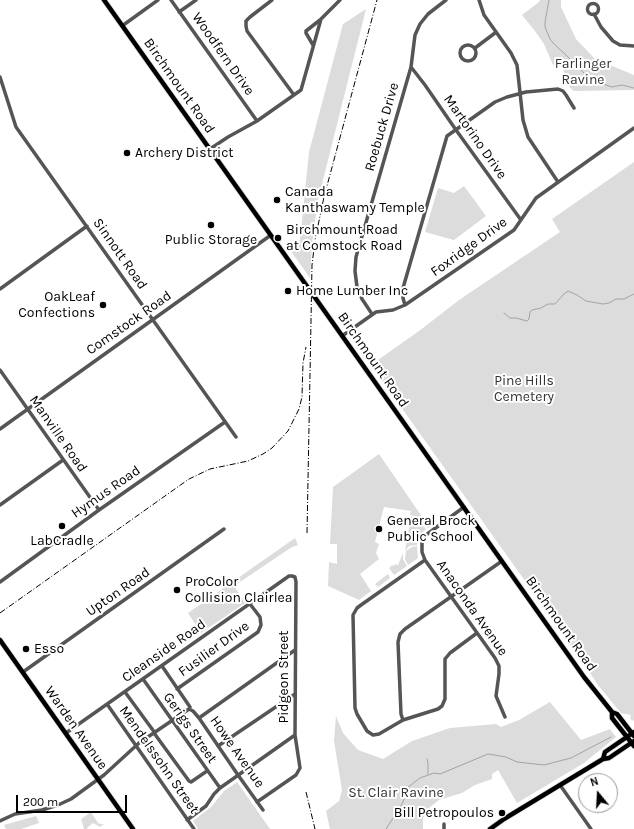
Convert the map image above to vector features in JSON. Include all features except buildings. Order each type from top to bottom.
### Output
[{"type":"main road","name":"Birchmount Road","points":[[104,0],[584,677],[612,712],[617,714],[633,734]]},
{"type":"main road","name":"Warden Avenue","points":[[0,640],[133,829]]},
{"type":"main road","name":"Birchmount Road","points":[[612,712],[612,718],[626,737],[633,743]]},
{"type":"main road","points":[[603,759],[605,752],[626,737],[633,734]]},
{"type":"main road","points":[[490,829],[603,759],[609,758],[633,743]]},
{"type":"street","points":[[122,26],[158,0]]},
{"type":"street","name":"Woodfern Drive","points":[[171,0],[257,121]]},
{"type":"street","points":[[179,12],[196,0]]},
{"type":"street","points":[[272,0],[246,21],[246,26],[248,31],[294,95]]},
{"type":"street","points":[[313,45],[306,34],[306,31],[340,0]]},
{"type":"street","name":"Roebuck Drive","points":[[372,314],[357,287],[355,263],[411,68],[413,44],[417,29],[428,14],[446,0]]},
{"type":"street","points":[[479,0],[484,15],[495,33],[511,53],[517,65],[523,120],[528,137],[558,182]]},
{"type":"street","points":[[594,14],[601,27],[613,41],[620,45],[634,46]]},
{"type":"street","points":[[210,149],[257,121],[302,88],[320,19]]},
{"type":"street","points":[[475,48],[495,33]]},
{"type":"street","points":[[470,45],[475,48],[476,56],[473,60],[466,61],[462,58],[461,50],[464,46],[470,45]]},
{"type":"street","name":"Martorino Drive","points":[[411,68],[425,85],[521,220]]},
{"type":"street","name":"Sinnott Road","points":[[0,77],[16,127],[236,437]]},
{"type":"street","points":[[405,305],[403,288],[447,136],[495,102],[526,92],[558,89],[563,91],[574,108]]},
{"type":"street","name":"Foxridge Drive","points":[[342,336],[376,312],[393,310],[405,305],[514,230],[536,198],[634,128]]},
{"type":"street","points":[[0,289],[87,226]]},
{"type":"street","name":"Comstock Road","points":[[0,429],[271,236]]},
{"type":"street","name":"Manville Road","points":[[0,370],[99,510]]},
{"type":"street","name":"Hymus Road","points":[[0,582],[99,510],[225,422]]},
{"type":"street","points":[[0,505],[63,460]]},
{"type":"street","name":"Anaconda Avenue","points":[[464,507],[426,535],[423,540],[422,547],[425,560],[495,658],[499,674],[496,696],[505,717]]},
{"type":"street","name":"Upton Road","points":[[23,672],[224,529]]},
{"type":"street","points":[[425,560],[357,608],[353,615],[355,708],[367,731],[373,735],[379,734],[403,720],[438,709],[442,706],[445,698],[445,659],[450,653],[477,633]]},
{"type":"street","points":[[403,720],[400,707],[398,642],[400,634],[451,596],[502,561]]},
{"type":"street","name":"Cleanside Road","points":[[66,733],[289,576],[294,577]]},
{"type":"street","name":"Pidgeon Street","points":[[257,802],[296,775],[300,768],[295,735],[296,582],[294,577]]},
{"type":"street","name":"Fusilier Drive","points":[[177,689],[258,632],[261,625],[260,617],[250,604]]},
{"type":"street","points":[[199,718],[295,650]]},
{"type":"street","name":"Howe Avenue","points":[[162,666],[190,707],[188,710],[193,711],[199,718],[264,810]]},
{"type":"street","name":"Gerigs Street","points":[[143,679],[220,788]]},
{"type":"street","points":[[125,692],[189,781],[194,780],[207,771]]},
{"type":"street","points":[[218,746],[295,694]]},
{"type":"street","name":"Mendelssohn Street","points":[[107,704],[136,748],[194,829]]},
{"type":"street","points":[[0,821],[15,814],[42,810],[71,799],[98,780],[136,748],[139,743],[188,710]]},
{"type":"street","points":[[187,820],[206,806],[220,788],[295,735]]},
{"type":"street","points":[[560,785],[591,829]]},
{"type":"street","points":[[444,824],[444,829]]},
{"type":"green space","name":"Farlinger Ravine","points":[[540,0],[561,0],[561,7],[576,39],[595,59],[634,75],[634,90],[574,91],[567,85],[562,63],[553,65],[544,44],[522,15]]},
{"type":"green space","points":[[366,9],[318,200],[312,243],[310,278],[290,250],[300,240],[309,152],[343,24]]},
{"type":"green space","name":"Pine Hills Cemetery","points":[[634,162],[634,720],[632,721],[630,718],[631,715],[621,713],[598,685],[371,365],[459,300],[560,232],[552,219]]},
{"type":"green space","points":[[464,186],[486,216],[454,240],[425,232],[438,188],[454,193]]},
{"type":"green space","name":"General Brock Public School","points":[[379,454],[429,527],[428,528],[414,516],[410,515],[411,511],[384,507],[375,542],[379,544],[376,553],[379,559],[360,574],[371,591],[359,600],[328,586],[329,562],[337,564],[337,544],[330,544],[333,487]]},
{"type":"green space","points":[[411,516],[426,529],[419,537],[417,545],[409,546],[405,551]]},
{"type":"green space","points":[[295,538],[298,545],[292,547],[234,586],[245,603],[201,633],[188,613]]},
{"type":"green space","points":[[417,546],[418,558],[408,565],[405,559],[406,551]]},
{"type":"green space","points":[[403,553],[403,559],[407,566],[394,575],[389,568],[395,564],[398,565]]},
{"type":"green space","points":[[388,574],[390,578],[378,587],[375,584]]},
{"type":"green space","name":"St. Clair Ravine","points":[[550,702],[581,740],[610,729],[616,737],[584,763],[517,803],[498,770],[492,774],[492,779],[475,785],[462,793],[439,800],[430,807],[423,818],[423,829],[330,829],[326,811],[339,801],[342,790],[334,741],[336,716],[343,733],[358,750],[383,759],[412,741],[450,728],[496,724],[501,727],[519,720]]},
{"type":"green space","points":[[237,782],[270,829],[198,829],[193,821],[212,806],[224,791]]},
{"type":"green space","points":[[91,812],[98,823],[104,824],[100,827],[93,823],[87,829],[84,829],[81,819]]},
{"type":"green space","points":[[36,816],[39,823],[21,829],[6,829],[4,825]]},
{"type":"waterway","points":[[549,0],[545,27],[554,44],[591,80],[612,87],[622,85],[634,88]]},
{"type":"waterway","points":[[504,313],[510,318],[527,321],[532,310],[541,308],[548,304],[555,304],[568,291],[586,301],[603,304],[609,303],[616,299],[624,299],[634,294]]},
{"type":"waterway","points":[[386,829],[402,804],[405,797],[404,793],[407,788],[420,778],[434,773],[440,774],[488,754],[506,757],[517,762],[544,765],[571,758],[611,737]]},
{"type":"waterway","points":[[427,759],[428,774]]},
{"type":"railway","points":[[307,533],[312,265],[315,240],[324,197],[377,0]]},
{"type":"railway","points":[[0,613],[189,479],[210,469],[248,461],[272,448],[288,431],[299,409],[302,397],[303,363],[306,347]]},
{"type":"railway","points":[[306,792],[315,829]]},
{"type":"place","name":"Archery District","points":[[127,153]]},
{"type":"place","name":"Canada Kanthaswamy Temple","points":[[277,200]]},
{"type":"place","name":"Public Storage","points":[[211,225]]},
{"type":"place","name":"Birchmount Road at Comstock Road","points":[[278,238]]},
{"type":"place","name":"Home Lumber Inc","points":[[288,291]]},
{"type":"place","name":"OakLeaf Confections","points":[[103,305]]},
{"type":"place","name":"LabCradle","points":[[62,526]]},
{"type":"place","name":"General Brock Public School","points":[[379,529]]},
{"type":"place","name":"ProColor Collision Clairlea","points":[[177,590]]},
{"type":"place","name":"Esso","points":[[26,649]]},
{"type":"place","name":"Bill Petropoulos","points":[[502,813]]}]
